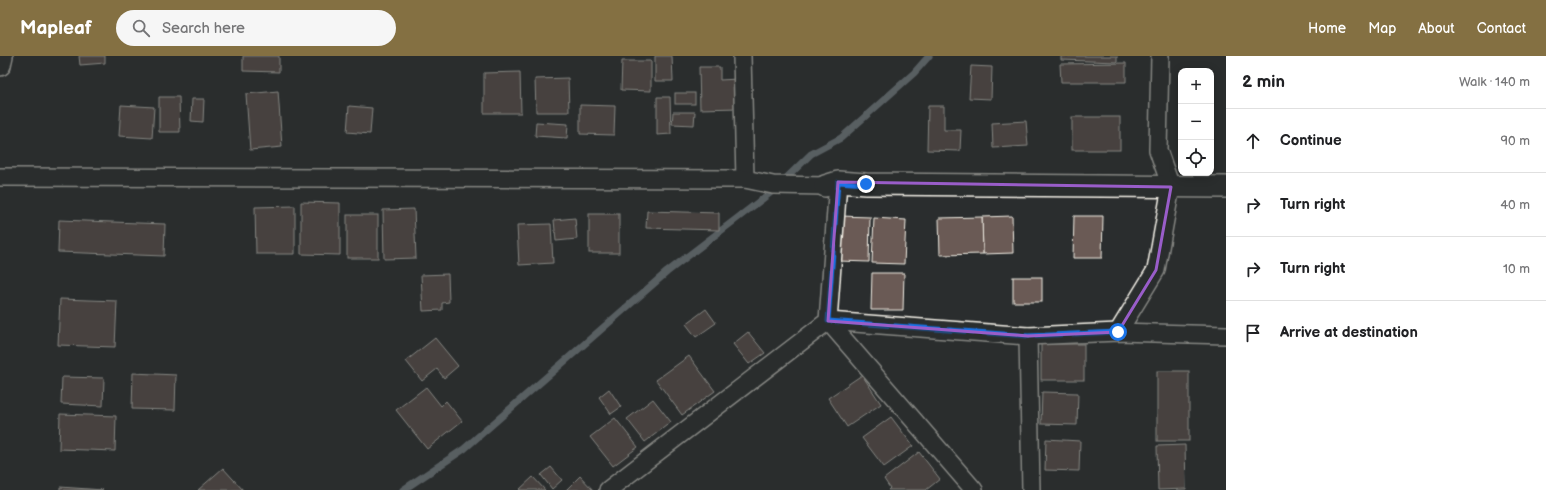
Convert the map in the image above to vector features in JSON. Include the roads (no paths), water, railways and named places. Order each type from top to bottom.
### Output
[{"type":"street","points":[[0,64],[2,56]]},
{"type":"street","points":[[742,56],[745,179]]},
{"type":"street","points":[[1118,332],[1156,270],[1171,187],[1158,150],[1160,56]]},
{"type":"street","points":[[0,178],[745,179],[773,186],[866,184],[1226,187]]},
{"type":"street","points":[[831,184],[828,321],[974,490]]},
{"type":"street","points":[[608,490],[828,321],[1028,336],[1118,332],[1226,335]]},
{"type":"street","points":[[1028,336],[1031,490]]},
{"type":"waterway","points":[[403,490],[464,449],[667,272],[774,190],[811,154],[841,138],[914,73],[929,56]]}]
